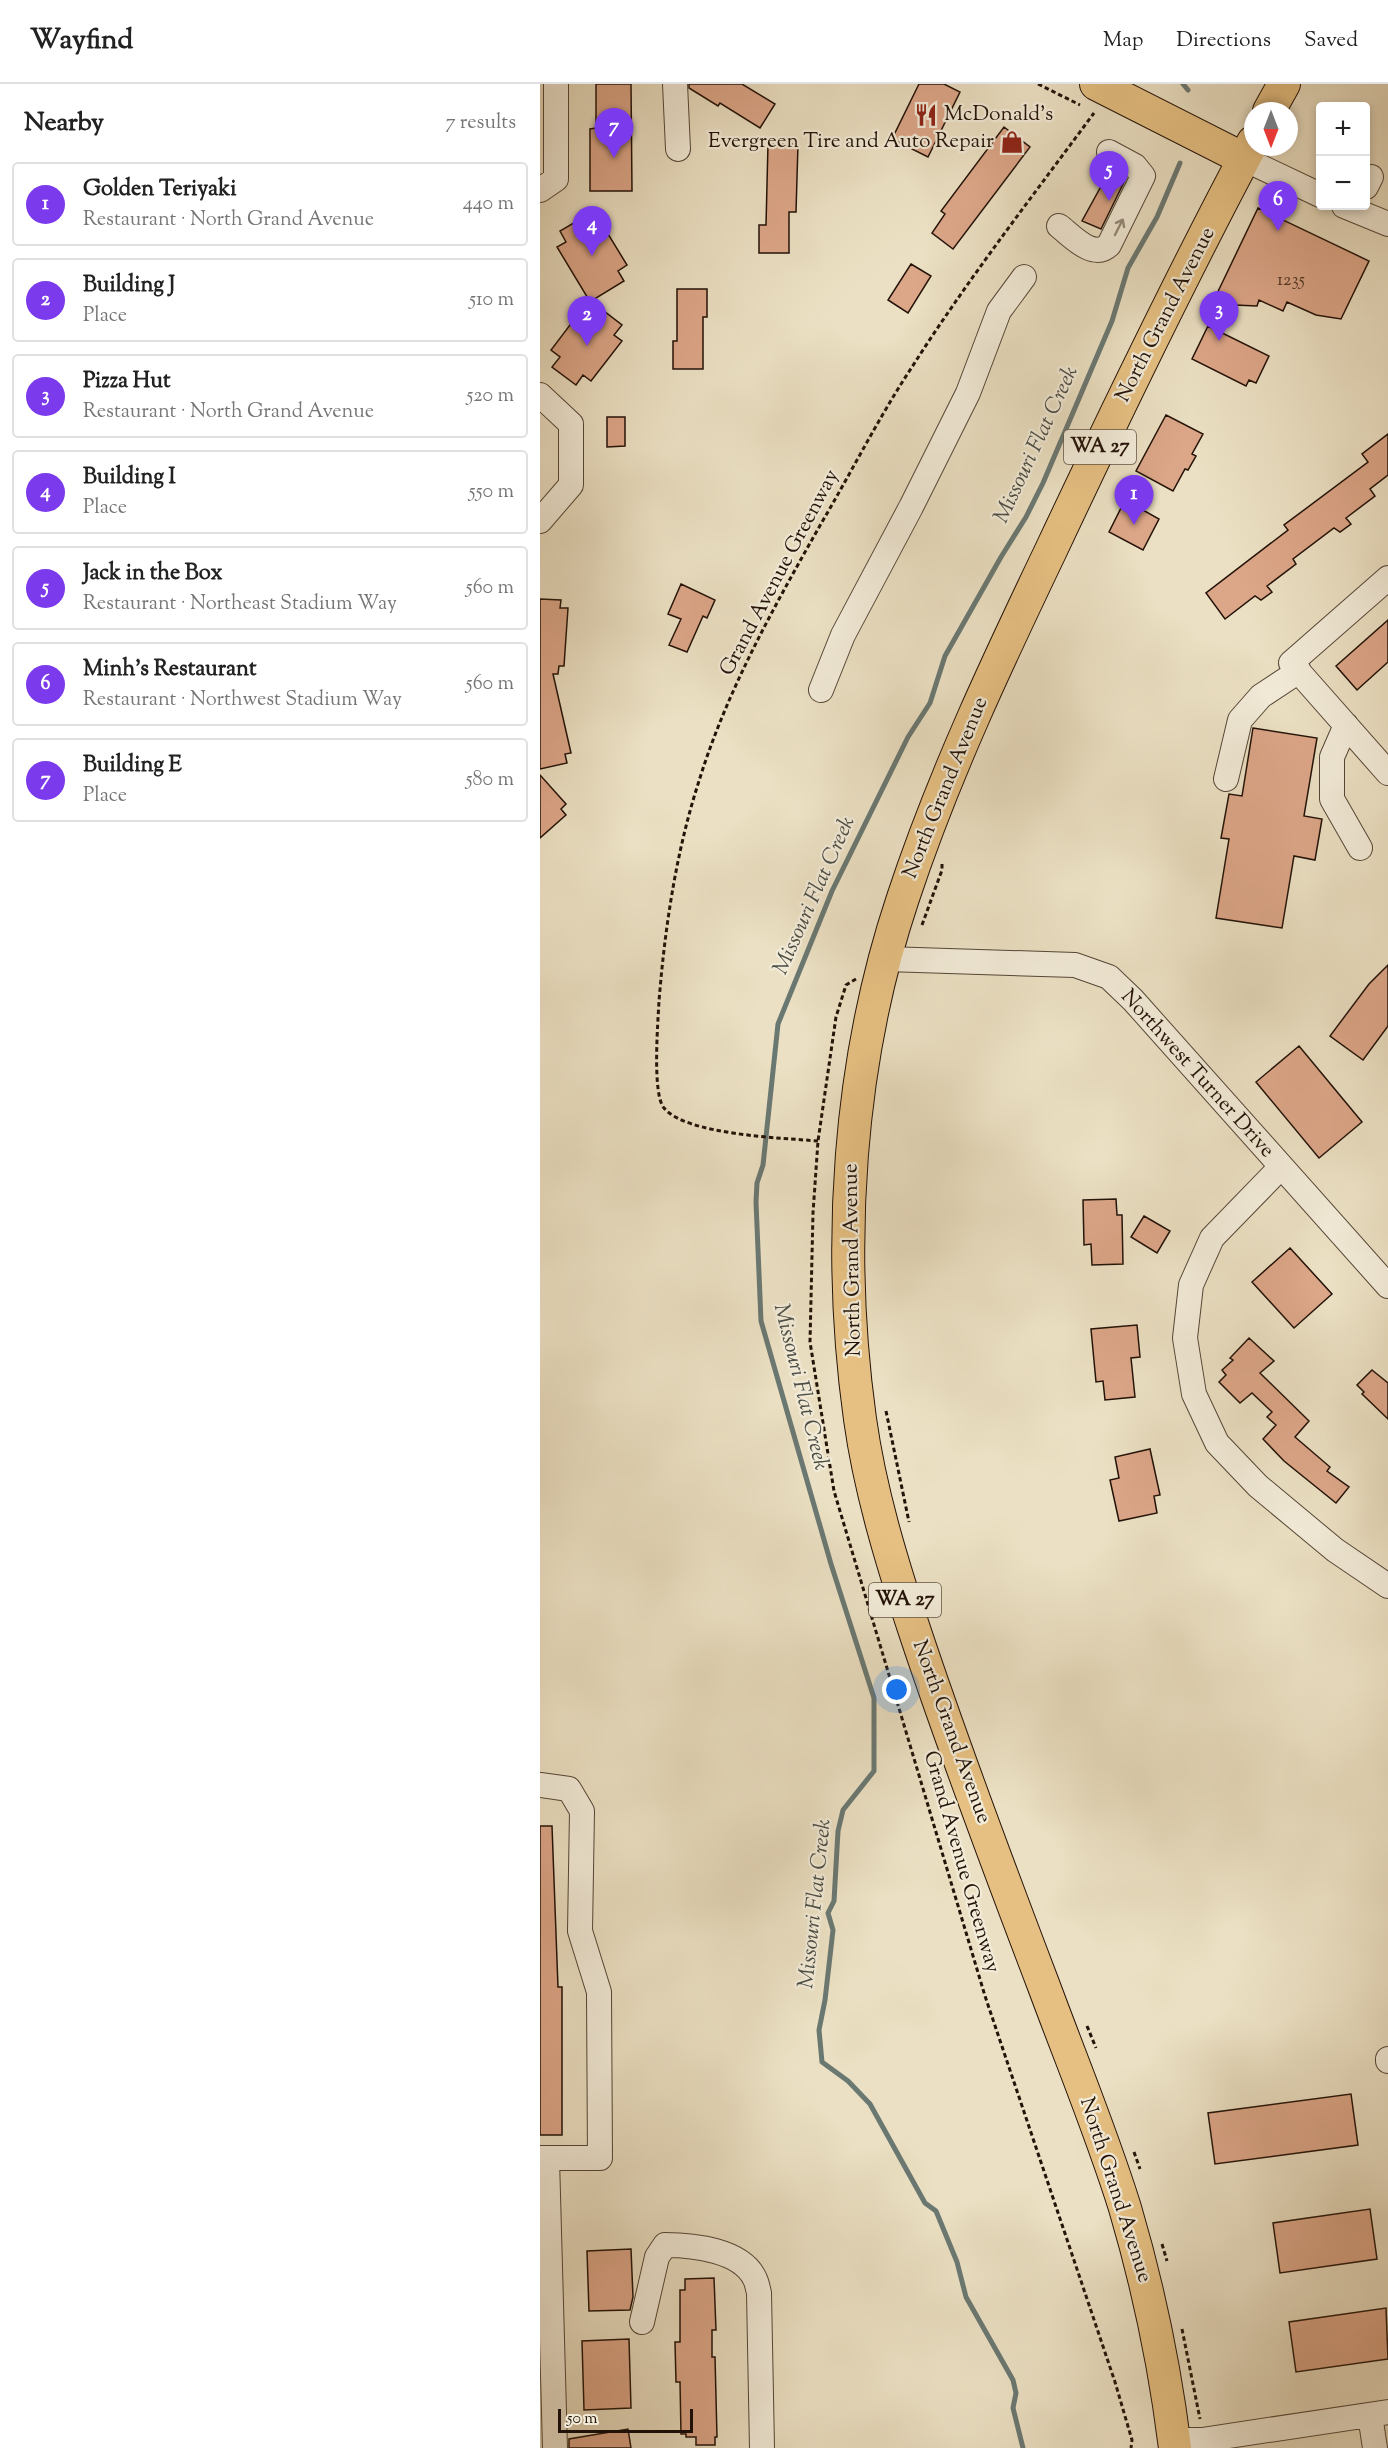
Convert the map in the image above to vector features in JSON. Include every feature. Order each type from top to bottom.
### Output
[{"type":"main road","points":[[1274,102],[1284,84]]},
{"type":"main road","points":[[1090,101],[1244,149]]},
{"type":"main road","name":"North Grand Avenue","points":[[1184,2443],[1124,2207],[1100,2136],[984,1827],[914,1628],[881,1523],[860,1422],[849,1314],[849,1184],[858,1091],[892,965],[905,892],[963,739],[1110,427],[1245,156]]},
{"type":"street","points":[[540,190],[556,179],[556,84]]},
{"type":"street","points":[[675,84],[678,149]]},
{"type":"street","points":[[1059,226],[1092,250],[1102,250],[1109,245],[1143,176],[1135,166],[1109,152]]},
{"type":"street","points":[[1258,156],[1316,192]]},
{"type":"street","points":[[1358,210],[1388,224]]},
{"type":"street","points":[[821,690],[843,635],[968,393],[999,311],[1024,277]]},
{"type":"street","points":[[540,395],[567,419],[572,430],[571,485],[540,521]]},
{"type":"street","points":[[1226,779],[1240,720],[1262,696],[1388,578]]},
{"type":"street","points":[[1295,667],[1388,773]]},
{"type":"street","points":[[1346,725],[1332,757],[1332,799],[1360,848]]},
{"type":"street","name":"Northwest Turner Drive","points":[[892,965],[1075,965],[1109,976],[1133,999],[1388,1286]]},
{"type":"street","points":[[1281,1167],[1212,1238],[1191,1285],[1185,1338],[1194,1394],[1217,1443],[1258,1486],[1335,1550],[1388,1586]]},
{"type":"street","points":[[540,1785],[569,1789],[582,1810],[580,1931],[600,1992],[600,2158],[544,2158],[555,2448]]},
{"type":"street","points":[[642,2322],[657,2257],[665,2245],[685,2245],[727,2255],[741,2262],[755,2278],[759,2293],[762,2448]]},
{"type":"street","points":[[1184,2443],[1379,2413],[1375,2448]]},
{"type":"path","points":[[1038,84],[1090,101]]},
{"type":"path","name":"Grand Avenue Greenway","points":[[1090,101],[910,370],[782,592],[740,679],[699,780],[686,825],[669,910],[659,1012],[658,1093],[664,1108],[673,1116],[688,1123],[741,1134],[818,1141],[813,1213],[810,1342],[834,1491],[985,1996],[1108,2361],[1132,2440],[1131,2448]]},
{"type":"path","points":[[818,1141],[837,1017],[846,985],[856,978],[892,965],[942,870],[940,856]]},
{"type":"path","points":[[884,1405],[909,1522]]},
{"type":"path","points":[[1086,2023],[1098,2055]]},
{"type":"path","points":[[1134,2151],[1141,2173]]},
{"type":"path","points":[[1161,2241],[1167,2262]]},
{"type":"path","points":[[1181,2324],[1199,2410],[1184,2443]]},
{"type":"building","points":[[596,84],[631,84],[632,191],[590,191],[590,129],[596,128]]},
{"type":"building","points":[[689,84],[742,84],[775,104],[760,128],[720,103],[718,106],[689,88]]},
{"type":"building","name":"McDonald's","points":[[919,84],[944,84],[960,92],[928,157],[892,139]]},
{"type":"building","points":[[1004,127],[1030,147],[953,249],[932,233],[945,214],[941,211]]},
{"type":"building","points":[[768,144],[798,144],[796,212],[789,212],[789,253],[759,253],[759,225],[766,225]]},
{"type":"building","points":[[1110,170],[1126,178],[1101,229],[1082,221]]},
{"type":"building","points":[[1258,208],[1369,261],[1341,319],[1316,315],[1287,302],[1283,311],[1259,300],[1257,306],[1212,304]]},
{"type":"building","points":[[594,211],[627,265],[618,271],[624,281],[591,301],[622,325],[614,335],[622,341],[591,381],[583,375],[576,385],[552,367],[560,357],[551,350],[589,300],[557,247],[566,242],[560,231]]},
{"type":"building","points":[[911,264],[931,276],[908,313],[888,300]]},
{"type":"building","points":[[677,289],[707,289],[707,317],[703,317],[703,369],[673,369],[673,341],[677,341]]},
{"type":"building","points":[[1208,326],[1269,356],[1256,383],[1249,380],[1246,386],[1192,359]]},
{"type":"building","points":[[1166,415],[1203,434],[1192,454],[1196,456],[1188,470],[1185,469],[1173,491],[1136,471]]},
{"type":"building","points":[[607,417],[625,417],[625,446],[607,447]]},
{"type":"building","points":[[1388,434],[1388,475],[1370,489],[1375,496],[1346,518],[1351,524],[1340,532],[1334,528],[1293,559],[1296,564],[1267,586],[1272,592],[1261,600],[1255,596],[1225,619],[1206,593],[1288,530],[1284,525],[1368,462],[1362,454]]},
{"type":"building","points":[[1125,500],[1159,519],[1143,550],[1109,532]]},
{"type":"building","points":[[681,584],[715,600],[707,618],[703,616],[687,652],[669,645],[681,619],[668,614]]},
{"type":"building","points":[[540,599],[561,600],[560,608],[568,608],[564,666],[559,666],[558,674],[553,674],[571,753],[565,754],[567,763],[540,769]]},
{"type":"building","points":[[1388,620],[1388,662],[1357,690],[1336,666]]},
{"type":"building","points":[[1253,728],[1317,738],[1304,816],[1322,819],[1315,860],[1294,856],[1282,928],[1216,918],[1229,839],[1221,838],[1229,794],[1242,796]]},
{"type":"building","points":[[540,775],[566,804],[561,809],[566,815],[540,838]]},
{"type":"building","points":[[1388,965],[1388,1026],[1363,1060],[1330,1036],[1369,984]]},
{"type":"building","points":[[1299,1046],[1362,1122],[1319,1158],[1256,1082]]},
{"type":"building","points":[[1116,1199],[1117,1215],[1122,1215],[1123,1264],[1092,1265],[1091,1244],[1084,1245],[1083,1200]]},
{"type":"building","points":[[1144,1216],[1170,1231],[1157,1253],[1131,1237]]},
{"type":"building","points":[[1290,1248],[1332,1294],[1294,1328],[1252,1282]]},
{"type":"building","points":[[1137,1325],[1140,1357],[1131,1358],[1135,1397],[1105,1400],[1103,1381],[1096,1382],[1091,1329]]},
{"type":"building","points":[[1249,1338],[1274,1361],[1260,1373],[1309,1421],[1295,1437],[1330,1467],[1327,1471],[1349,1487],[1336,1503],[1284,1461],[1263,1439],[1276,1425],[1267,1417],[1272,1412],[1252,1393],[1240,1403],[1219,1382],[1226,1375],[1222,1370],[1233,1360],[1230,1358]]},
{"type":"building","points":[[1372,1370],[1388,1383],[1388,1419],[1362,1394],[1364,1392],[1357,1385]]},
{"type":"building","points":[[1150,1449],[1160,1495],[1154,1496],[1157,1513],[1119,1521],[1110,1480],[1119,1478],[1115,1457]]},
{"type":"building","points":[[540,1826],[552,1826],[558,1987],[562,1987],[562,2135],[540,2135]]},
{"type":"building","points":[[1351,2094],[1358,2145],[1215,2164],[1208,2113]]},
{"type":"building","points":[[1370,2209],[1377,2259],[1280,2273],[1273,2223]]},
{"type":"building","points":[[631,2249],[633,2297],[630,2310],[589,2311],[587,2251]]},
{"type":"building","points":[[714,2278],[716,2330],[712,2330],[712,2357],[715,2357],[717,2437],[715,2437],[715,2445],[696,2445],[696,2437],[686,2437],[686,2434],[681,2434],[680,2382],[676,2382],[675,2342],[680,2342],[680,2290],[685,2290],[685,2279]]},
{"type":"building","points":[[1386,2308],[1388,2359],[1296,2372],[1289,2322]]},
{"type":"building","points":[[629,2339],[631,2408],[584,2410],[582,2341]]},
{"type":"building","points":[[628,2429],[631,2448],[569,2448],[569,2439]]},
{"type":"waterway","name":"Missouri Flat Creek","points":[[1183,84],[1188,90]]},
{"type":"waterway","name":"Missouri Flat Creek","points":[[1023,2448],[1013,2408],[1016,2393],[1013,2380],[966,2297],[957,2262],[936,2211],[925,2203],[870,2104],[848,2081],[822,2062],[819,2030],[833,1930],[828,1913],[834,1901],[838,1831],[843,1810],[874,1771],[874,1698],[831,1564],[761,1321],[757,1183],[763,1165],[778,1024],[832,891],[908,737],[930,703],[945,656],[1026,517],[1043,483],[1112,321],[1128,268],[1157,217],[1180,163]]},
{"type":"place","name":"McDonald's","points":[[926,115]]},
{"type":"place","name":"Evergreen Tire and Auto Repair","points":[[1012,142]]},
{"type":"place","name":"Building E","points":[[614,158]]},
{"type":"place","name":"Jack in the Box","points":[[1109,201]]},
{"type":"place","name":"Minh's Restaurant","points":[[1278,231]]},
{"type":"place","name":"Building I","points":[[592,256]]},
{"type":"place","name":"Pizza Hut","points":[[1219,341]]},
{"type":"place","name":"Building J","points":[[587,346]]},
{"type":"place","name":"Golden Teriyaki","points":[[1134,525]]}]
